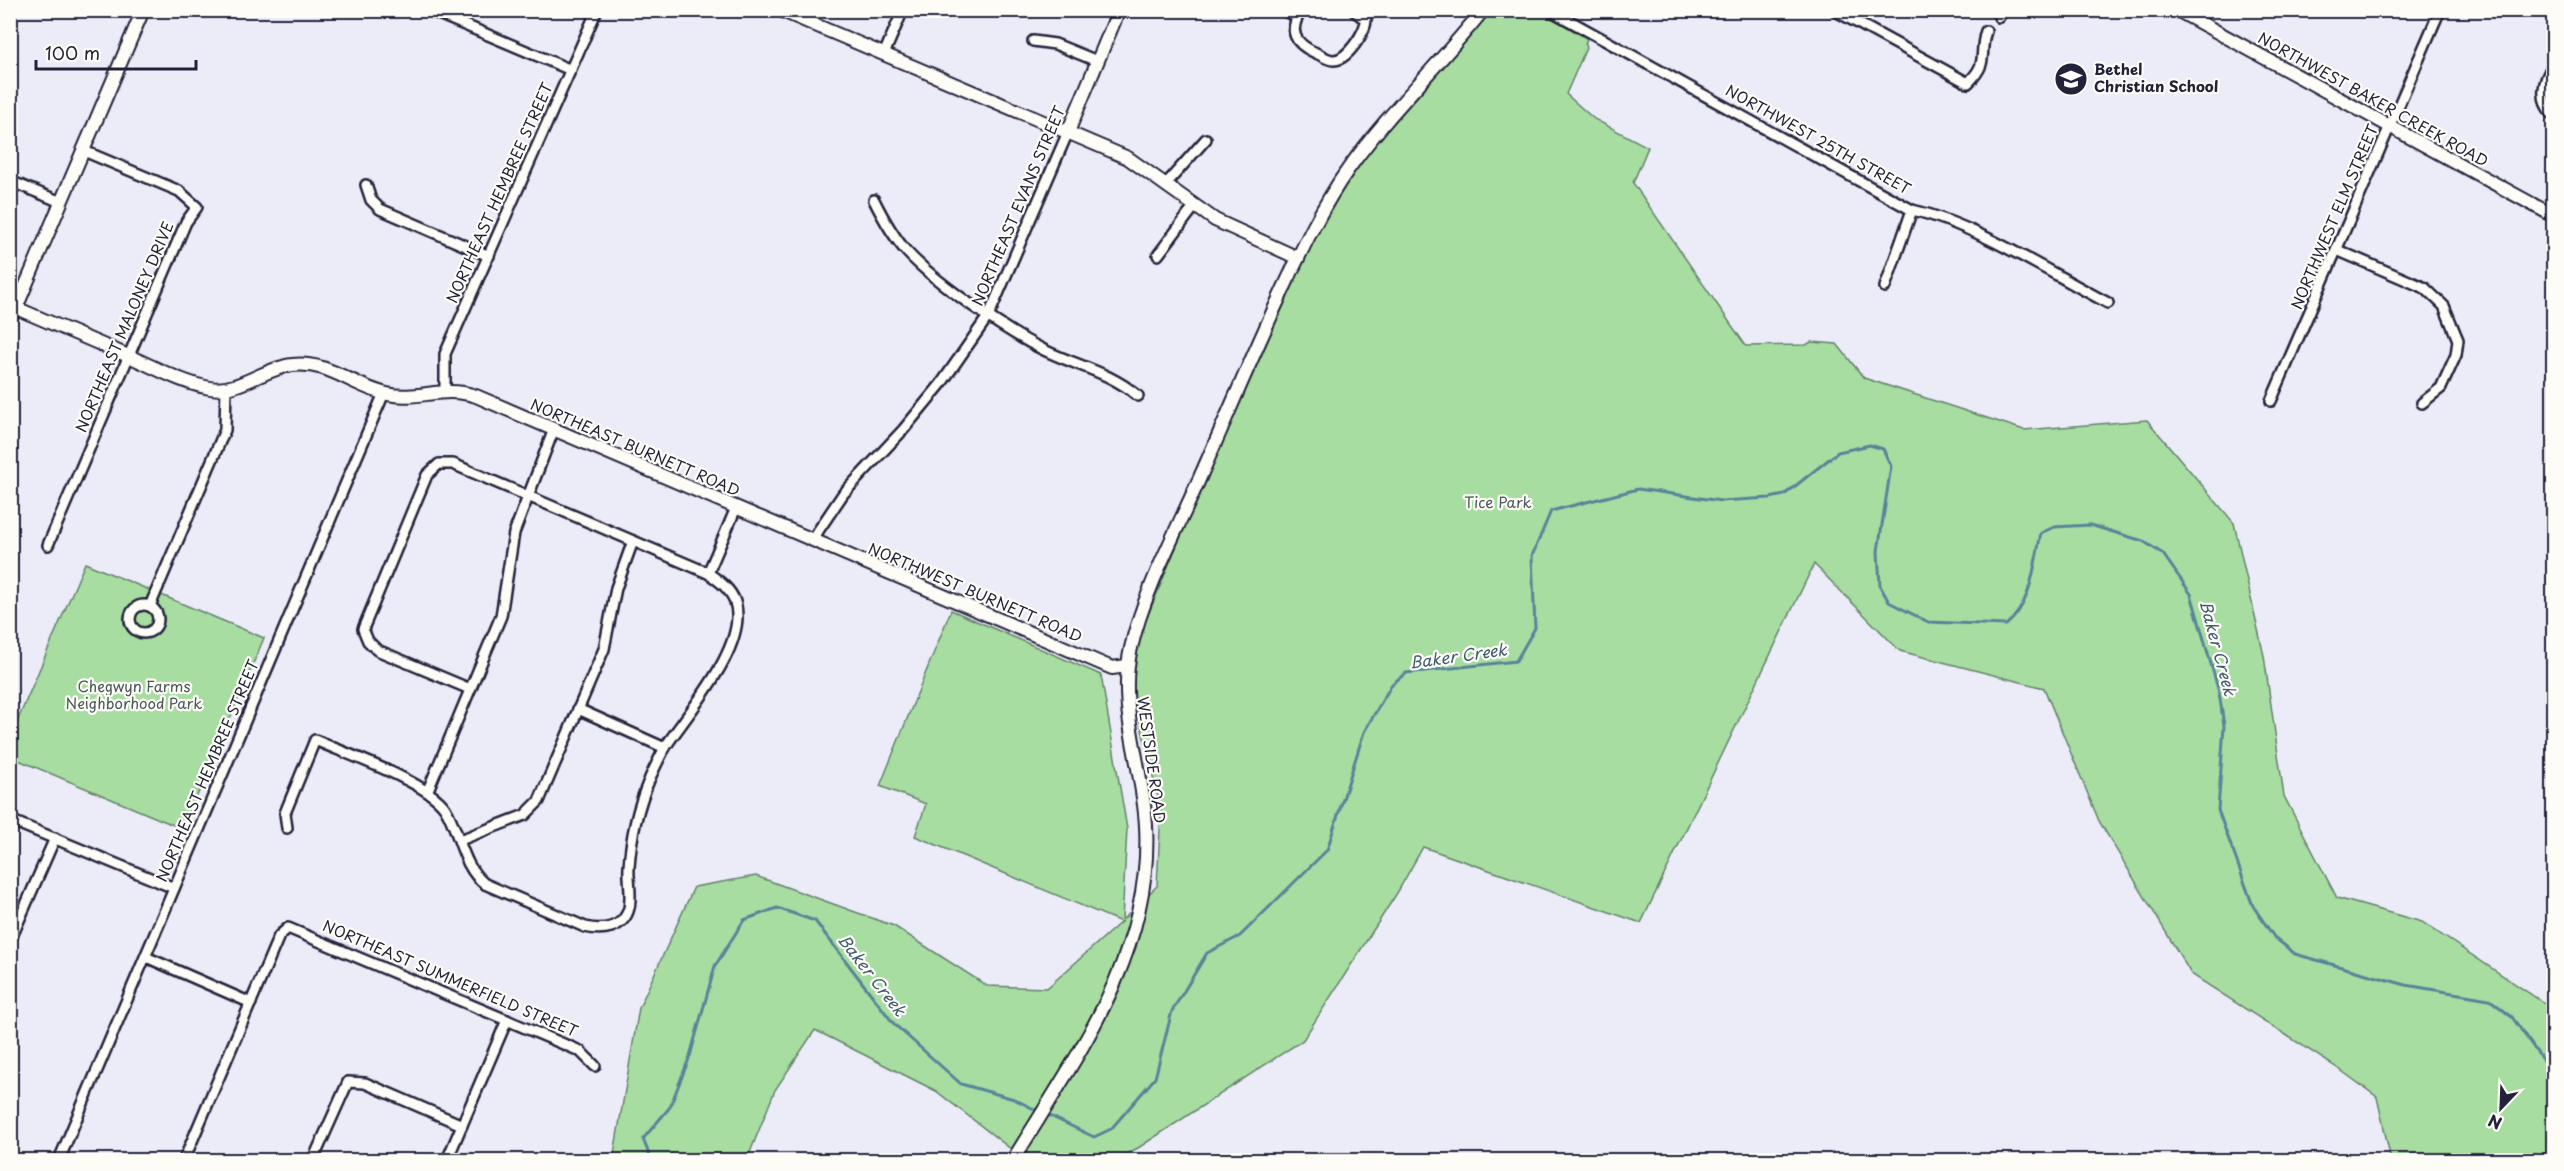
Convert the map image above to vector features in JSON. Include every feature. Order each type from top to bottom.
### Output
[{"type":"street","points":[[10,321],[13,307],[62,202],[143,10]]},
{"type":"street","points":[[429,10],[571,70]]},
{"type":"street","name":"NORTHEAST HEMBREE STREET","points":[[445,390],[446,354],[597,10]]},
{"type":"street","points":[[780,10],[1128,159],[1166,184],[1194,207],[1226,226],[1298,258]]},
{"type":"street","points":[[884,54],[903,10]]},
{"type":"street","name":"NORTHEAST EVANS STREET","points":[[812,540],[843,494],[903,430],[941,384],[988,315],[1119,10]]},
{"type":"street","points":[[1281,10],[1299,14],[1294,39],[1301,46],[1333,60],[1343,58],[1366,30],[1366,20],[1353,10]]},
{"type":"street","name":"WESTSIDE ROAD","points":[[1013,1161],[1100,1016],[1124,962],[1137,918],[1146,868],[1146,822],[1128,724],[1127,666],[1132,642],[1152,587],[1298,258],[1320,214],[1350,166],[1483,10]]},
{"type":"street","name":"NORTHWEST 25TH STREET","points":[[1550,10],[1912,210],[1927,213],[1984,238],[2108,303]]},
{"type":"street","points":[[1834,10],[1968,83],[1978,73],[1983,61],[1983,40],[1986,31]]},
{"type":"street","name":"NORTHWEST BAKER CREEK ROAD","points":[[2177,10],[2553,216]]},
{"type":"street","name":"NORTHWEST ELM STREET","points":[[2271,401],[2440,10]]},
{"type":"street","points":[[1033,41],[1055,44],[1097,61]]},
{"type":"street","points":[[2553,64],[2544,83],[2543,94],[2545,104],[2553,116]]},
{"type":"street","points":[[1166,184],[1206,139]]},
{"type":"street","name":"NORTHEAST MALONEY DRIVE","points":[[48,545],[186,222],[197,207],[179,191],[84,151]]},
{"type":"street","points":[[10,181],[62,202]]},
{"type":"street","points":[[366,185],[371,200],[380,209],[489,256]]},
{"type":"street","points":[[874,200],[889,229],[907,252],[988,315],[1042,349],[1118,380],[1138,396]]},
{"type":"street","points":[[1158,255],[1194,207]]},
{"type":"street","points":[[1886,287],[1912,210]]},
{"type":"street","points":[[2337,250],[2425,288],[2444,306],[2458,340],[2456,355],[2441,388],[2422,403]]},
{"type":"street","points":[[13,307],[197,385],[226,388],[292,365],[312,365],[384,393],[404,397],[445,390]]},
{"type":"street","points":[[150,606],[225,430],[226,388]]},
{"type":"street","name":"NORTHEAST BURNETT ROAD","points":[[445,390],[476,396],[812,540]]},
{"type":"street","name":"NORTHEAST HEMBREE STREET","points":[[59,1161],[384,393]]},
{"type":"street","points":[[428,790],[501,616],[514,533],[554,429]]},
{"type":"street","points":[[287,828],[285,813],[315,740],[428,790],[445,808],[472,873],[485,884],[585,927],[600,931],[609,929],[622,919],[629,908],[632,835],[641,801],[665,748],[709,684],[736,632],[738,615],[735,600],[723,583],[708,573],[453,464],[439,464],[427,475],[363,629],[368,641],[377,650],[470,689]]},
{"type":"street","points":[[708,573],[736,508]]},
{"type":"street","name":"NORTHWEST BURNETT ROAD","points":[[812,540],[1112,668],[1127,666]]},
{"type":"street","points":[[460,840],[525,815],[540,801],[604,649],[616,588],[633,541]]},
{"type":"street","points":[[578,709],[665,748]]},
{"type":"street","points":[[10,820],[174,888]]},
{"type":"street","points":[[10,941],[55,838]]},
{"type":"street","name":"NORTHEAST SUMMERFIELD STREET","points":[[251,1003],[279,936],[288,928],[580,1051],[595,1066]]},
{"type":"street","points":[[146,957],[251,1003],[184,1161]]},
{"type":"street","points":[[447,1161],[507,1020]]},
{"type":"street","points":[[313,1161],[348,1082],[365,1083],[462,1125]]},
{"type":"green space","name":"Tice Park","points":[[1480,11],[1543,11],[1587,39],[1585,44],[1587,46],[1566,94],[1594,119],[1648,147],[1633,183],[1746,346],[1806,345],[1811,342],[1837,344],[1864,378],[2024,430],[2147,420],[2234,523],[2264,656],[2284,796],[2337,898],[2422,922],[2553,1009],[2553,1160],[2391,1160],[2377,1097],[2339,1069],[2191,974],[2099,821],[2044,688],[1900,651],[1814,564],[1641,923],[1423,847],[1397,893],[1303,1040],[1138,1148],[1113,1160],[1025,1160],[936,1091],[815,1030],[775,1090],[747,1160],[613,1160],[639,1008],[694,887],[756,876],[894,926],[987,986],[1047,988],[1121,922],[915,836],[926,804],[880,786],[951,610],[1101,675],[1127,829],[1122,920],[1157,886],[1161,810],[1127,666],[1269,322],[1350,166]]},
{"type":"green space","name":"Chegwyn Farms Neighborhood Park","points":[[85,563],[264,638],[183,829],[11,757],[11,736]]},
{"type":"waterway","name":"Baker Creek","points":[[1046,1114],[1094,1137],[1111,1129],[1155,1078],[1172,1011],[1207,953],[1240,936],[1327,850],[1364,732],[1392,684],[1406,673],[1516,661],[1535,628],[1532,556],[1551,511],[1638,489],[1721,501],[1770,498],[1784,495],[1838,452],[1870,445],[1883,449],[1891,466],[1878,551],[1880,586],[1889,602],[1928,622],[2006,625],[2015,616],[2027,595],[2041,533],[2054,527],[2090,525],[2143,541],[2163,554],[2191,594],[2219,692],[2224,726],[2218,810],[2253,906],[2274,937],[2295,954],[2406,985],[2489,999],[2512,1017],[2546,1065],[2554,1071]]},
{"type":"waterway","name":"Baker Creek","points":[[657,1160],[650,1157],[643,1139],[670,1107],[690,1056],[715,966],[744,920],[777,908],[815,921],[894,1024],[961,1084],[1014,1099],[1040,1112]]},
{"type":"place","name":"Bethel Christian School","points":[[2071,79]]}]
